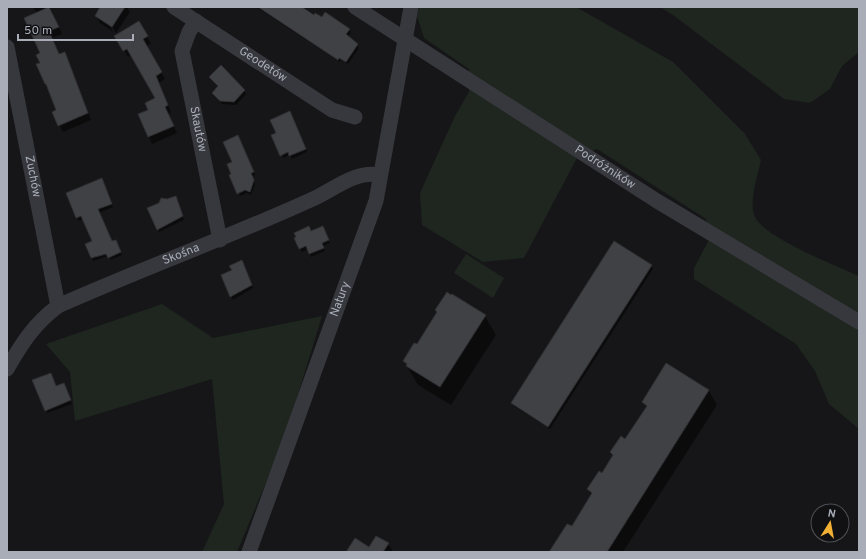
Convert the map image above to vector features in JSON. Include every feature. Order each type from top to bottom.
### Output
[{"type":"street","name":"Geodetów","points":[[174,7],[332,110],[355,117]]},
{"type":"street","name":"Podróżników","points":[[355,7],[657,201],[859,322]]},
{"type":"street","name":"Natury","points":[[249,552],[365,236],[376,201],[379,174],[411,7]]},
{"type":"street","name":"Skautów","points":[[196,22],[189,32],[182,51],[220,240]]},
{"type":"street","name":"Zuchów","points":[[7,47],[58,306]]},
{"type":"street","name":"Skośna","points":[[7,369],[28,334],[43,317],[58,306],[220,240],[316,198],[358,176],[379,174]]},
{"type":"shaded area","points":[[419,7],[576,7],[673,62],[745,134],[761,160],[754,189],[753,211],[755,217],[761,225],[772,234],[802,251],[859,276],[859,429],[829,404],[815,371],[796,344],[694,279],[694,268],[710,238],[706,219],[597,149],[578,156],[524,258],[483,262],[422,225],[420,193],[455,116],[469,92],[469,69],[424,38],[417,16]]},
{"type":"shaded area","points":[[660,7],[859,7],[859,52],[842,66],[830,89],[810,103],[784,99],[673,15]]},
{"type":"shaded area","points":[[466,254],[504,278],[493,298],[454,273]]},
{"type":"shaded area","points":[[162,304],[213,338],[322,316],[285,437],[237,552],[202,552],[224,504],[212,379],[75,421],[70,372],[46,344]]},
{"type":"building","points":[[49,7],[59,27],[49,31],[59,54],[65,52],[88,113],[58,126],[52,112],[56,110],[36,64],[40,63],[36,55],[40,53],[24,18]]},
{"type":"building","points":[[100,7],[125,7],[112,27],[95,16]]},
{"type":"building","points":[[258,7],[302,7],[314,15],[315,13],[322,17],[325,12],[350,29],[346,34],[358,44],[346,62],[339,58],[338,60]]},
{"type":"building","points":[[139,21],[148,36],[143,39],[162,72],[156,76],[168,105],[165,107],[174,126],[148,137],[138,114],[148,110],[145,103],[155,98],[127,49],[123,51],[114,36]]},
{"type":"building","points":[[221,65],[245,90],[234,102],[220,101],[212,93],[218,86],[209,77]]},
{"type":"building","points":[[290,111],[306,149],[289,156],[288,152],[280,156],[271,135],[276,133],[270,120]]},
{"type":"building","points":[[238,135],[254,172],[251,173],[254,180],[250,192],[245,190],[237,194],[229,175],[231,174],[227,164],[232,162],[223,142]]},
{"type":"building","points":[[102,178],[112,204],[98,209],[112,241],[116,240],[121,252],[108,258],[106,254],[91,258],[85,244],[92,241],[81,216],[76,218],[66,193]]},
{"type":"building","points":[[176,196],[183,216],[157,230],[147,208],[159,203],[161,198],[167,199]]},
{"type":"building","points":[[309,226],[311,231],[323,226],[329,240],[322,243],[324,248],[309,254],[306,246],[299,249],[294,238],[296,237],[294,233]]},
{"type":"building","points":[[614,241],[652,265],[548,427],[511,403]]},
{"type":"building","points":[[242,260],[252,285],[230,297],[221,275],[232,270],[229,266]]},
{"type":"building","points":[[447,292],[486,315],[440,387],[406,366],[407,364],[403,361],[414,343],[417,344],[437,312],[435,310]]},
{"type":"building","points":[[666,363],[709,390],[607,552],[549,552],[567,524],[572,526],[592,493],[587,489],[599,471],[602,473],[613,455],[610,452],[621,436],[625,439],[647,406],[642,402]]},
{"type":"building","points":[[51,373],[56,386],[64,383],[71,400],[45,411],[32,380]]},
{"type":"building","points":[[376,536],[389,543],[383,552],[346,552],[355,538],[369,547]]}]
